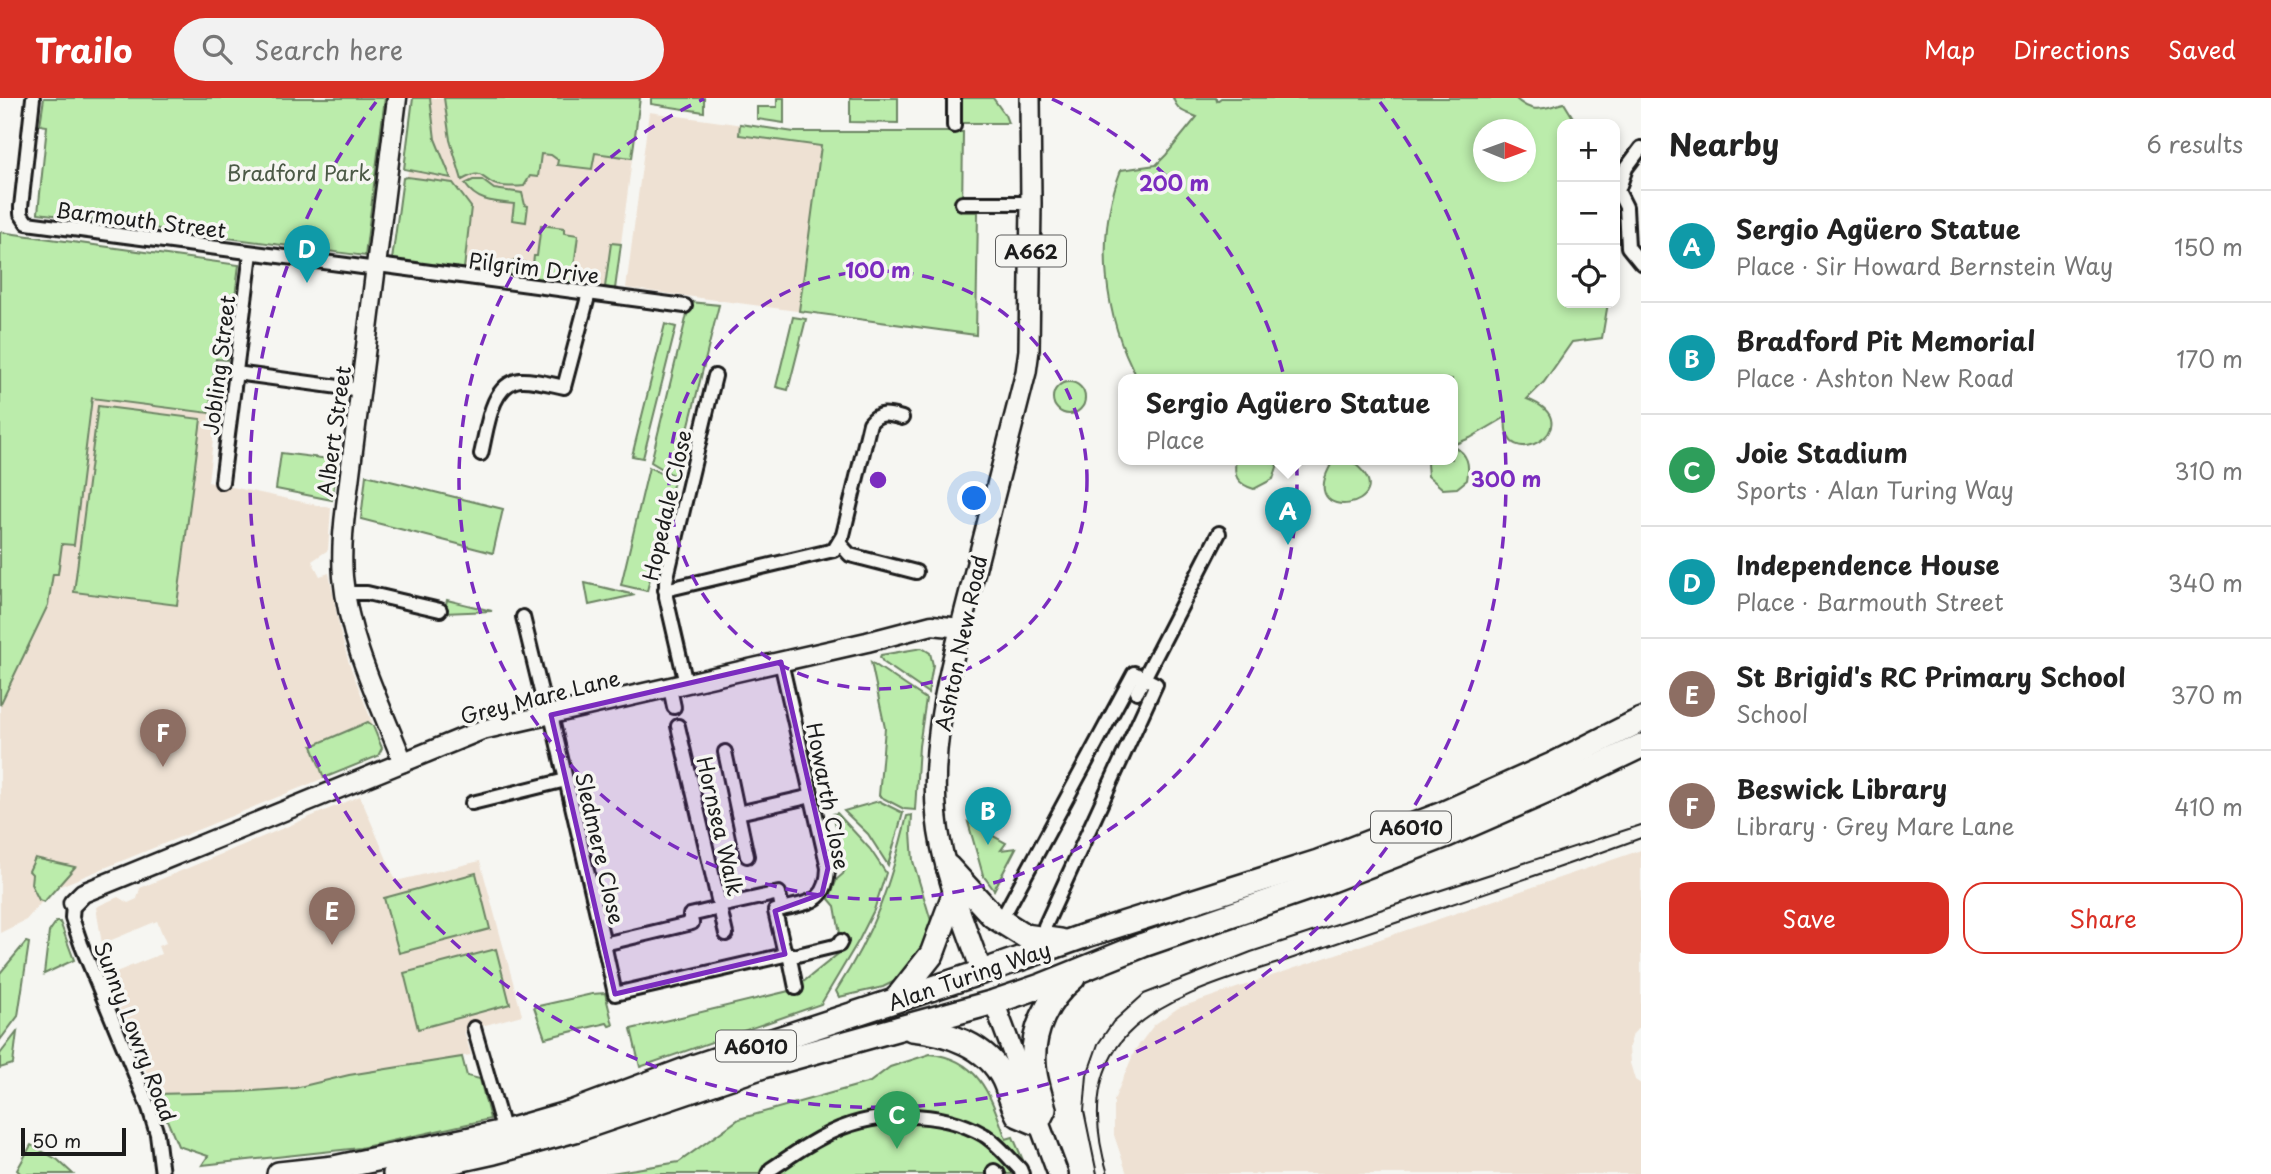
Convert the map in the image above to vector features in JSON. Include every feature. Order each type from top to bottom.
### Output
[{"type":"highway","name":"Alan Turing Way","points":[[279,1174],[334,1168],[504,1132],[573,1112],[693,1067],[1066,942],[1305,866],[1440,815],[1552,765],[1641,720]]},
{"type":"highway","name":"Alan Turing Way","points":[[394,1174],[494,1152],[575,1130],[763,1066],[994,1002],[1143,945],[1323,883],[1447,835],[1641,746]]},
{"type":"highway","points":[[948,867],[993,916],[1025,936],[1066,942]]},
{"type":"highway","points":[[895,1000],[932,954],[955,892]]},
{"type":"highway","points":[[982,972],[1008,980],[1113,949],[1143,945]]},
{"type":"highway","points":[[902,1028],[948,1034],[974,1049],[997,1069],[1018,1115],[1037,1123],[1044,1109],[1034,1069],[1033,1051],[1044,1014],[1058,990],[1084,969]]},
{"type":"highway","name":"Ashton New Road","points":[[982,972],[994,1002]]},
{"type":"highway","points":[[769,1042],[821,1032],[950,996],[976,992],[994,1002]]},
{"type":"main road","name":"Ashton New Road","points":[[982,972],[941,845],[937,808],[937,757],[940,726],[961,628],[1026,372],[1030,338],[1030,98]]},
{"type":"main road","name":"Ashton New Road","points":[[994,1002],[1058,1174]]},
{"type":"street","name":"Barmouth Street","points":[[33,98],[21,207],[21,214],[27,223],[377,267]]},
{"type":"street","name":"Albert Street","points":[[397,98],[344,521],[342,563],[345,593],[358,649],[403,762]]},
{"type":"street","points":[[954,98],[954,126]]},
{"type":"street","points":[[1641,148],[1626,168],[1618,191],[1626,207],[1628,247],[1641,263]]},
{"type":"street","points":[[962,203],[1031,203]]},
{"type":"street","name":"Jobling Street","points":[[222,482],[251,253]]},
{"type":"street","name":"Pilgrim Drive","points":[[377,267],[685,306]]},
{"type":"street","points":[[481,454],[500,390],[518,380],[564,387],[589,293]]},
{"type":"street","points":[[236,373],[362,390]]},
{"type":"street","name":"Hopedale Close","points":[[678,686],[665,590],[715,376]]},
{"type":"street","points":[[665,590],[827,554],[839,544],[870,423],[876,415],[897,417]]},
{"type":"street","points":[[1138,692],[1219,533]]},
{"type":"street","points":[[839,544],[850,555],[916,572]]},
{"type":"street","points":[[345,593],[367,593],[440,610]]},
{"type":"street","name":"Sledmere Close","points":[[523,617],[566,780],[604,944],[692,923],[690,915],[779,893],[782,909]]},
{"type":"street","name":"Grey Mare Lane","points":[[73,903],[83,893],[482,730],[867,642],[917,628],[932,625],[961,628]]},
{"type":"street","name":"Howarth Close","points":[[781,662],[828,868],[828,882],[822,894],[814,901],[782,909]]},
{"type":"street","points":[[1006,913],[1134,673],[1156,684],[1045,926]]},
{"type":"street","points":[[674,708],[678,686]]},
{"type":"street","name":"Hornsea Walk","points":[[678,726],[726,934]]},
{"type":"street","points":[[724,752],[747,856]]},
{"type":"street","points":[[472,803],[566,780]]},
{"type":"street","points":[[738,813],[812,796]]},
{"type":"street","name":"Sunny Lowry Road","points":[[73,903],[74,923],[149,1108],[157,1134],[162,1174]]},
{"type":"street","points":[[782,909],[775,911],[796,988]]},
{"type":"street","points":[[604,944],[615,994],[839,944],[841,940]]},
{"type":"street","points":[[474,1028],[504,1132]]},
{"type":"street","points":[[768,1174],[771,1169],[823,1136],[857,1122],[894,1117],[925,1117],[958,1125],[985,1136],[1022,1174]]},
{"type":"highlighted area","points":[[781,662],[828,868],[822,894],[775,911],[785,954],[615,994],[551,715]]},
{"type":"shaded area","points":[[413,98],[640,98],[615,289],[392,260],[403,178],[407,177],[408,171],[404,169]]},
{"type":"shaded area","points":[[649,112],[794,132],[963,132],[962,212],[978,212],[976,335],[626,288]]},
{"type":"shaded area","points":[[0,232],[239,265],[227,360],[219,360],[214,391],[218,399],[208,482],[331,508],[328,550],[312,561],[320,576],[329,573],[349,663],[382,748],[378,756],[53,889],[26,920],[0,933]]},
{"type":"shaded area","points":[[360,796],[396,881],[480,861],[522,1015],[464,1031],[471,1055],[349,1075],[295,1088],[156,1094],[106,976],[161,954],[158,946],[166,943],[157,921],[102,944],[96,907],[118,897],[128,903],[137,899],[140,888]]},
{"type":"shaded area","points":[[1641,850],[1641,1025],[1633,1034],[1629,1047],[1635,1080],[1641,1084],[1641,1174],[1127,1174],[1114,1135],[1114,1100],[1135,1050],[1154,1025],[1178,1008]]},
{"type":"green space","name":"Bradford Park","points":[[44,98],[385,98],[365,256],[38,213],[47,126],[40,125]]},
{"type":"green space","points":[[413,98],[430,98],[435,139],[451,178],[404,169]]},
{"type":"green space","points":[[444,98],[640,98],[632,158],[595,153],[592,169],[557,165],[558,160],[551,155],[541,154],[538,177],[530,176],[524,186],[497,185],[480,175],[462,180],[450,140]]},
{"type":"green space","points":[[651,98],[704,98],[704,112],[651,104]]},
{"type":"green space","points":[[777,98],[784,98],[784,123],[757,119],[757,107],[777,107]]},
{"type":"green space","points":[[850,98],[898,98],[898,123],[850,122]]},
{"type":"green space","points":[[961,98],[993,98],[1008,123],[961,123]]},
{"type":"green space","points":[[1173,98],[1216,98],[1217,101],[1221,98],[1515,98],[1527,107],[1538,109],[1564,103],[1574,119],[1557,119],[1557,308],[1607,308],[1602,338],[1572,342],[1544,382],[1527,399],[1545,410],[1551,422],[1548,433],[1527,446],[1516,444],[1508,435],[1506,417],[1458,443],[1458,374],[1136,374],[1126,355],[1110,303],[1106,249],[1108,222],[1121,170],[1156,165],[1197,117],[1182,111]]},
{"type":"green space","points":[[740,124],[794,132],[963,132],[962,212],[978,212],[976,335],[799,311],[821,146],[739,135]]},
{"type":"green space","points":[[403,178],[453,183],[471,207],[464,269],[392,260]]},
{"type":"green space","points":[[482,180],[494,189],[522,193],[525,205],[528,206],[526,222],[512,220],[514,204],[486,200],[475,194],[465,184]]},
{"type":"green space","points":[[541,225],[564,228],[564,233],[578,235],[572,283],[510,275],[512,261],[533,264],[534,256],[537,256]]},
{"type":"green space","points":[[0,232],[239,265],[227,360],[216,359],[209,413],[92,398],[74,545],[62,544],[58,574],[53,574],[48,605],[0,705]]},
{"type":"green space","points":[[611,243],[621,244],[615,289],[605,287]]},
{"type":"green space","points":[[690,302],[719,305],[676,477],[651,462]]},
{"type":"green space","points":[[793,317],[806,319],[788,390],[776,387]]},
{"type":"green space","points":[[665,324],[676,327],[643,458],[632,456]]},
{"type":"green space","points":[[1069,382],[1081,386],[1085,398],[1081,410],[1069,414],[1057,410],[1053,398],[1057,386]]},
{"type":"green space","points":[[98,406],[201,419],[177,605],[74,592]]},
{"type":"green space","points":[[1458,449],[1467,460],[1467,480],[1457,488],[1443,489],[1428,476],[1427,465],[1458,465]]},
{"type":"green space","points":[[281,453],[338,460],[332,500],[276,489]]},
{"type":"green space","points":[[1235,465],[1277,467],[1273,479],[1254,489],[1240,482]]},
{"type":"green space","points":[[1331,465],[1356,465],[1367,479],[1368,491],[1360,499],[1348,504],[1336,503],[1326,496],[1324,483]]},
{"type":"green space","points":[[649,467],[674,481],[647,591],[621,585]]},
{"type":"green space","points":[[366,475],[503,509],[493,553],[361,519]]},
{"type":"green space","points":[[585,583],[635,595],[589,605]]},
{"type":"green space","points":[[447,600],[492,611],[444,613]]},
{"type":"green space","points":[[922,648],[930,653],[933,665],[928,693],[883,662],[880,657]]},
{"type":"green space","points":[[871,662],[926,699],[919,746],[915,810],[904,809],[879,796],[885,728]]},
{"type":"green space","points":[[368,722],[373,726],[382,748],[378,756],[324,778],[312,746]]},
{"type":"green space","points":[[879,801],[903,813],[888,865],[868,834],[844,811]]},
{"type":"green space","points":[[837,813],[870,849],[886,873],[874,910],[821,1004],[640,1067],[631,1029],[793,990],[843,950],[835,906],[829,899],[837,879],[846,867],[833,814]]},
{"type":"green space","points":[[912,815],[913,861],[932,924],[926,945],[899,979],[883,987],[839,997],[836,991],[861,948],[880,907],[907,816]]},
{"type":"green space","points":[[968,822],[1006,843],[1001,850],[1016,848],[994,890],[983,875]]},
{"type":"green space","points":[[35,858],[75,867],[44,902],[39,900],[31,884],[32,874],[29,871]]},
{"type":"green space","points":[[476,873],[490,929],[399,953],[384,898]]},
{"type":"green space","points":[[56,922],[60,922],[74,960],[44,974],[49,932]]},
{"type":"green space","points":[[26,942],[29,943],[18,1016],[0,1040],[0,973]]},
{"type":"green space","points":[[496,949],[510,1004],[418,1029],[404,973]]},
{"type":"green space","points":[[605,993],[613,1025],[609,1026],[607,1023],[545,1038],[534,1007]]},
{"type":"green space","points":[[17,1032],[13,1064],[0,1068],[0,1054]]},
{"type":"green space","points":[[930,1054],[947,1057],[973,1072],[989,1095],[1006,1139],[1013,1137],[1029,1174],[605,1174],[679,1162],[739,1119],[870,1082],[890,1067]]},
{"type":"green space","points":[[462,1057],[467,1076],[480,1079],[490,1119],[360,1148],[202,1165],[208,1156],[178,1146],[156,1094],[295,1088],[349,1075]]},
{"type":"green space","points":[[31,1145],[58,1160],[73,1174],[21,1174],[17,1170]]},
{"type":"tram line","points":[[1097,1174],[1084,1111],[1087,1075],[1098,1044],[1113,1022],[1144,994],[1251,952],[1641,825]]},
{"type":"tram line","points":[[1108,1174],[1098,1119],[1101,1083],[1116,1049],[1145,1019],[1187,996],[1235,977],[1641,838]]},
{"type":"place","name":"Independence House","points":[[307,283]]},
{"type":"place","name":"Sergio Agüero Statue","points":[[1288,545]]},
{"type":"place","name":"Beswick Library","points":[[163,767]]},
{"type":"place","name":"Bradford Pit Memorial","points":[[988,845]]},
{"type":"place","name":"St Brigid's RC Primary School","points":[[332,945]]},
{"type":"place","name":"Joie Stadium","points":[[897,1149]]}]
